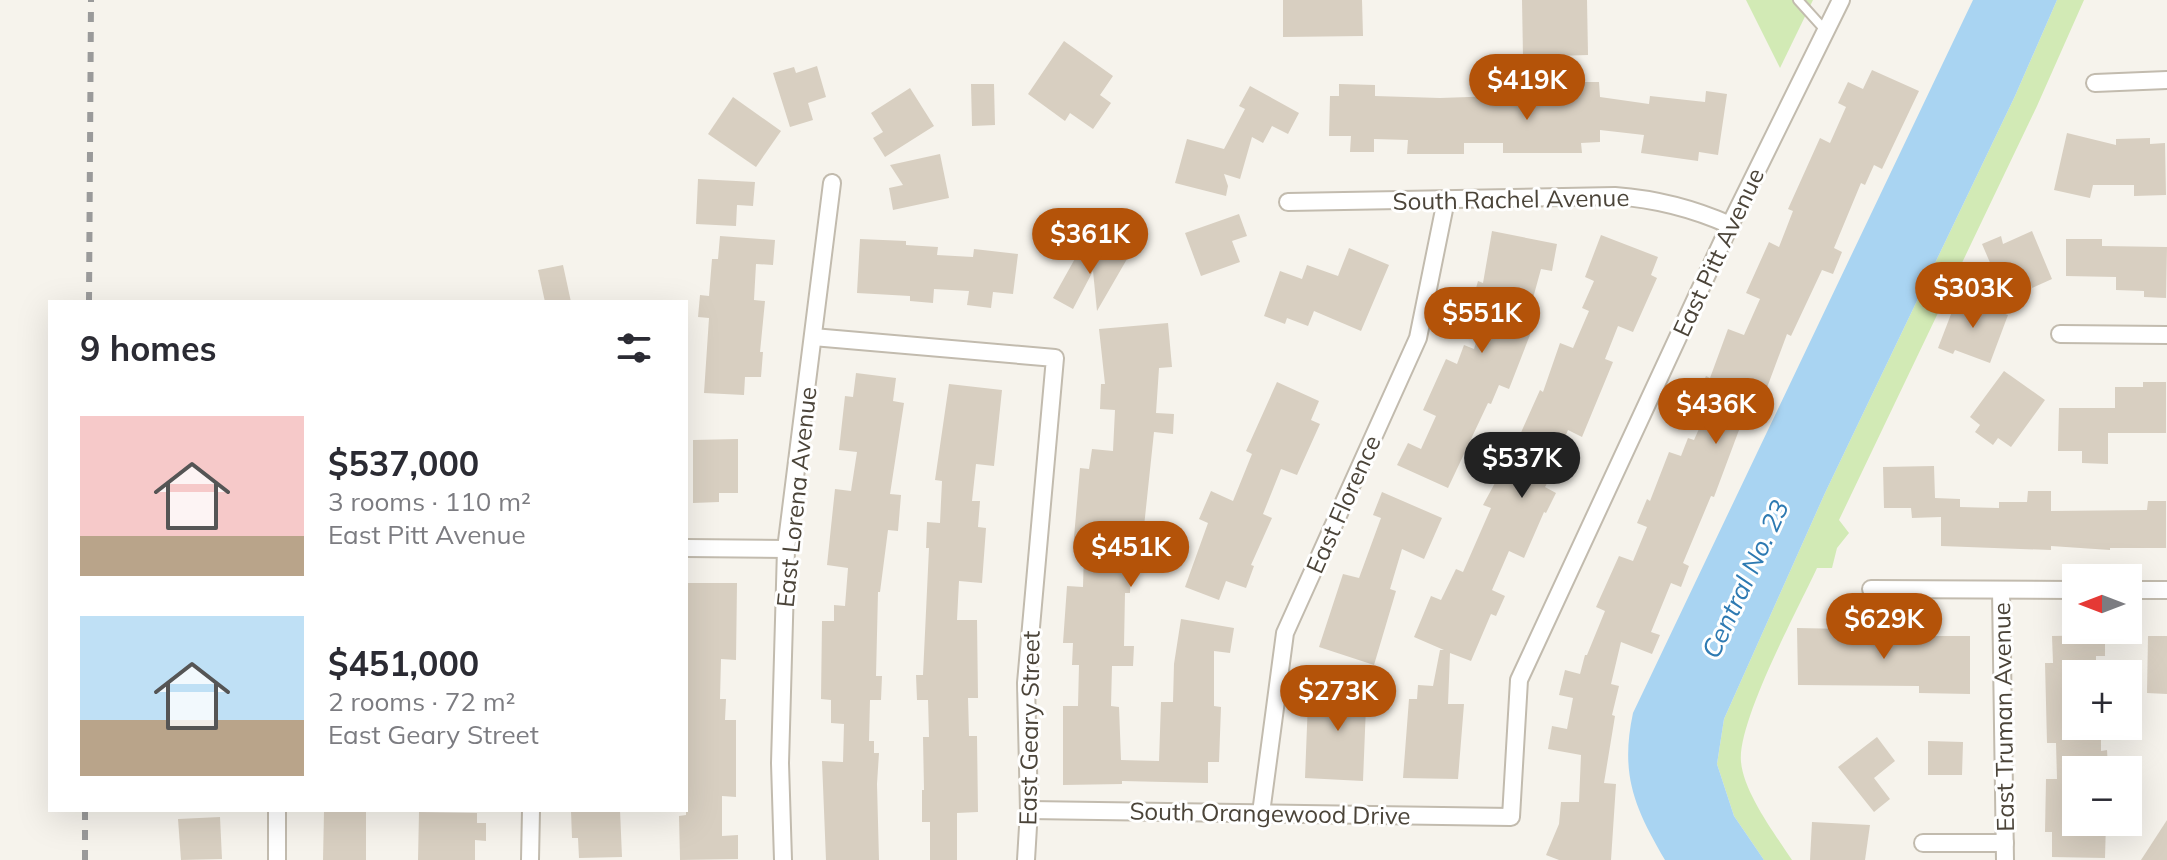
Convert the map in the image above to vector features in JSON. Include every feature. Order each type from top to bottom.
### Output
[{"type":"street","name":"East Pitt Avenue","points":[[1511,817],[1519,680],[1730,225],[1839,3]]},
{"type":"street","points":[[2095,83],[2167,80]]},
{"type":"street","name":"East Lorena Avenue","points":[[783,860],[780,763],[786,549],[832,183]]},
{"type":"street","name":"South Rachel Avenue","points":[[1288,202],[1615,196],[1648,198],[1678,205],[1730,225]]},
{"type":"street","name":"East Florence","points":[[1261,813],[1285,633],[1418,338],[1446,200]]},
{"type":"street","points":[[2060,334],[2167,335]]},
{"type":"street","name":"East Geary Street","points":[[813,337],[1055,358],[1026,683],[1029,810],[1026,860]]},
{"type":"street","points":[[688,548],[786,549]]},
{"type":"street","points":[[1871,589],[2062,590]]},
{"type":"street","name":"East Truman Avenue","points":[[1923,843],[2005,852],[2001,590]]},
{"type":"street","points":[[2142,590],[2167,590]]},
{"type":"street","name":"South Orangewood Drive","points":[[1029,810],[1511,817]]},
{"type":"street","points":[[277,812],[277,860]]},
{"type":"street","points":[[530,860],[531,812]]},
{"type":"lane","points":[[1798,0],[1825,30]]},
{"type":"green space","points":[[1746,0],[1813,0],[1780,68]]},
{"type":"green space","points":[[2057,0],[2084,0],[2037,106],[1839,520],[1849,533],[1837,548],[1832,568],[1817,568],[1758,694],[1742,744],[1743,774],[1761,813],[1792,860],[1764,860],[1734,816],[1717,764],[1724,719],[1825,493],[2015,96]]},
{"type":"water","name":"Central No. 23","points":[[1973,0],[2057,0],[2015,96],[1825,493],[1724,719],[1717,764],[1734,816],[1764,860],[1665,860],[1632,790],[1628,754],[1633,713]]},
{"type":"building","points":[[1283,0],[1362,0],[1363,36],[1283,37]]},
{"type":"building","points":[[1522,0],[1587,0],[1588,55],[1523,57]]},
{"type":"building","points":[[1064,41],[1113,76],[1100,95],[1111,103],[1093,129],[1070,113],[1065,121],[1028,94]]},
{"type":"building","points":[[817,66],[826,97],[808,103],[813,120],[790,127],[773,73],[794,67],[796,73]]},
{"type":"building","points":[[1872,70],[1919,91],[1882,169],[1874,165],[1865,185],[1861,183],[1834,248],[1842,252],[1833,274],[1822,270],[1791,336],[1787,334],[1765,393],[1760,391],[1745,423],[1742,422],[1714,497],[1711,496],[1683,563],[1689,566],[1681,587],[1671,583],[1651,632],[1660,635],[1652,654],[1621,642],[1611,684],[1619,686],[1612,715],[1615,716],[1604,783],[1616,784],[1611,860],[1559,860],[1546,855],[1559,824],[1561,802],[1579,802],[1581,755],[1548,749],[1552,726],[1567,729],[1573,698],[1559,695],[1565,670],[1580,674],[1605,611],[1596,607],[1619,556],[1633,561],[1647,527],[1637,523],[1647,499],[1650,501],[1669,452],[1681,456],[1688,438],[1694,440],[1710,404],[1696,398],[1706,376],[1710,378],[1728,329],[1744,335],[1760,299],[1746,293],[1769,242],[1779,247],[1793,211],[1788,209],[1820,138],[1830,143],[1846,107],[1838,103],[1848,82],[1863,89]]},
{"type":"building","points":[[1578,82],[1599,82],[1600,97],[1649,104],[1650,96],[1705,102],[1706,91],[1727,94],[1718,155],[1699,152],[1698,161],[1641,153],[1644,135],[1600,130],[1600,142],[1581,143],[1582,153],[1503,153],[1503,143],[1464,143],[1464,154],[1407,154],[1408,140],[1374,139],[1374,152],[1350,152],[1351,136],[1329,136],[1330,96],[1339,96],[1339,84],[1375,85],[1375,96],[1440,98],[1578,93]]},
{"type":"building","points":[[971,84],[994,84],[995,125],[972,126]]},
{"type":"building","points":[[1250,86],[1299,113],[1288,134],[1272,126],[1263,143],[1252,137],[1240,179],[1224,174],[1228,186],[1226,196],[1175,183],[1187,139],[1224,149],[1245,109],[1239,106]]},
{"type":"building","points":[[910,88],[934,126],[885,157],[873,138],[883,132],[871,113]]},
{"type":"building","points":[[733,97],[781,131],[756,167],[708,134]]},
{"type":"building","points":[[2067,133],[2116,145],[2116,139],[2150,138],[2150,144],[2165,143],[2166,195],[2134,196],[2134,185],[2093,185],[2090,198],[2054,190]]},
{"type":"building","points":[[940,154],[949,198],[893,210],[889,188],[903,185],[890,165]]},
{"type":"building","points":[[698,179],[755,182],[753,206],[737,205],[736,226],[696,224]]},
{"type":"building","points":[[1239,214],[1247,236],[1232,241],[1240,262],[1201,276],[1185,233]]},
{"type":"building","points":[[1492,231],[1557,244],[1552,271],[1541,269],[1527,320],[1535,322],[1509,389],[1499,385],[1448,488],[1397,465],[1408,443],[1421,449],[1436,416],[1423,410],[1446,359],[1457,364],[1464,345],[1474,349],[1486,310],[1471,306],[1478,281],[1483,283]]},
{"type":"building","points":[[2032,231],[2052,279],[2032,288],[2030,282],[2003,293],[1982,244],[2001,236],[2003,244]]},
{"type":"building","points":[[1601,235],[1658,257],[1651,275],[1657,278],[1633,332],[1618,326],[1605,359],[1613,362],[1582,437],[1568,430],[1553,465],[1556,467],[1545,487],[1556,493],[1524,558],[1509,551],[1492,590],[1505,596],[1496,616],[1491,614],[1471,661],[1450,653],[1448,704],[1464,704],[1458,779],[1403,778],[1409,699],[1417,699],[1418,685],[1433,686],[1440,650],[1444,650],[1414,637],[1431,596],[1441,600],[1456,569],[1463,572],[1491,508],[1483,505],[1515,446],[1540,390],[1543,392],[1560,343],[1573,348],[1589,311],[1582,308],[1594,281],[1585,277]]},
{"type":"building","points":[[720,236],[775,240],[773,265],[756,264],[754,300],[765,301],[761,377],[745,377],[744,395],[704,393],[709,318],[698,317],[700,295],[709,296],[712,259],[718,259]]},
{"type":"building","points":[[860,239],[906,241],[906,245],[938,247],[937,255],[973,257],[974,249],[1018,254],[1013,294],[993,292],[991,308],[967,305],[969,291],[934,289],[933,303],[910,301],[910,296],[857,293]]},
{"type":"building","points":[[2066,239],[2102,239],[2102,246],[2167,247],[2166,298],[2144,297],[2144,291],[2116,290],[2116,277],[2066,276]]},
{"type":"building","points":[[1082,246],[1104,259],[1109,250],[1127,259],[1097,311],[1093,271],[1073,309],[1053,298]]},
{"type":"building","points":[[1349,248],[1389,265],[1361,331],[1314,311],[1308,326],[1287,318],[1285,324],[1264,316],[1280,271],[1302,279],[1307,265],[1338,276]]},
{"type":"building","points":[[563,265],[571,300],[545,300],[538,270]]},
{"type":"building","points":[[1958,296],[2008,315],[1990,363],[1955,350],[1953,354],[1938,348]]},
{"type":"building","points":[[1168,323],[1172,367],[1159,368],[1156,413],[1174,414],[1173,434],[1154,432],[1141,555],[1132,554],[1130,593],[1125,593],[1124,646],[1134,646],[1133,666],[1112,666],[1111,706],[1119,707],[1121,760],[1159,761],[1161,702],[1173,702],[1174,664],[1181,619],[1234,628],[1230,653],[1214,651],[1214,706],[1221,707],[1219,762],[1208,762],[1208,783],[1122,781],[1122,784],[1063,785],[1063,706],[1078,706],[1079,665],[1072,665],[1073,643],[1063,643],[1067,586],[1083,587],[1084,550],[1073,549],[1080,468],[1089,469],[1092,449],[1113,451],[1115,410],[1100,409],[1101,384],[1105,384],[1099,329]]},
{"type":"building","points":[[2004,371],[2045,400],[2011,447],[1998,438],[1993,445],[1975,432],[1980,425],[1970,417]]},
{"type":"building","points":[[856,373],[896,378],[893,401],[904,403],[890,494],[901,495],[898,531],[888,530],[878,592],[876,676],[882,676],[881,700],[870,700],[869,741],[874,741],[874,753],[879,753],[879,860],[826,860],[822,761],[843,762],[844,724],[831,723],[831,700],[821,699],[822,621],[834,621],[834,605],[845,606],[848,568],[827,565],[835,489],[851,491],[857,452],[839,450],[845,396],[853,397]]},
{"type":"building","points":[[1277,382],[1319,401],[1311,420],[1320,424],[1297,475],[1281,469],[1263,514],[1272,518],[1251,565],[1254,566],[1246,588],[1226,581],[1219,600],[1185,587],[1208,523],[1199,519],[1211,491],[1233,501],[1252,454],[1246,451]]},
{"type":"building","points":[[2143,382],[2166,382],[2166,433],[2108,433],[2108,464],[2082,463],[2082,451],[2058,451],[2059,408],[2115,408],[2115,387],[2143,387]]},
{"type":"building","points":[[949,384],[1002,390],[994,466],[976,464],[972,501],[980,501],[978,527],[986,528],[982,583],[959,581],[957,620],[977,620],[978,698],[968,698],[969,736],[977,736],[978,812],[957,813],[957,860],[930,860],[930,822],[922,822],[923,737],[929,737],[928,700],[917,700],[916,675],[923,675],[929,548],[926,548],[927,522],[940,523],[942,481],[935,480]]},
{"type":"building","points":[[738,439],[738,493],[719,493],[719,502],[693,503],[693,440]]},
{"type":"building","points":[[1934,466],[1935,498],[1960,499],[1960,507],[1999,508],[1999,502],[2027,502],[2028,491],[2051,491],[2051,511],[2147,510],[2148,501],[2166,501],[2166,548],[2110,550],[2051,546],[2051,550],[1941,546],[1941,517],[1912,518],[1911,508],[1884,508],[1883,467]]},
{"type":"building","points":[[1382,492],[1442,518],[1424,559],[1402,549],[1390,589],[1396,591],[1374,665],[1319,647],[1343,574],[1359,578],[1381,518],[1373,515]]},
{"type":"building","points":[[688,583],[737,583],[736,660],[721,659],[720,699],[726,699],[725,720],[736,720],[736,797],[722,796],[722,836],[738,835],[738,859],[680,860],[679,816],[686,815]]},
{"type":"building","points":[[1797,628],[1847,629],[1847,641],[1889,640],[1889,636],[1970,636],[1970,694],[1919,693],[1919,686],[1798,685]]},
{"type":"building","points":[[2052,636],[2062,636],[2062,644],[2105,644],[2105,656],[2096,656],[2096,660],[2062,660],[2062,740],[2101,740],[2101,751],[2107,750],[2107,756],[2062,756],[2062,836],[2106,836],[2105,858],[2052,857],[2052,832],[2045,832],[2046,779],[2057,779],[2056,743],[2047,743],[2045,663],[2053,663]]},
{"type":"building","points":[[2148,636],[2167,636],[2167,694],[2147,693]]},
{"type":"building","points":[[1326,682],[1372,683],[1371,706],[1366,706],[1363,781],[1305,778],[1308,701],[1325,702]]},
{"type":"building","points":[[1877,737],[1895,761],[1874,778],[1890,799],[1874,812],[1838,767]]},
{"type":"building","points":[[1928,741],[1963,742],[1962,775],[1928,775]]},
{"type":"building","points":[[324,812],[366,812],[366,860],[323,860]]},
{"type":"building","points":[[419,812],[477,813],[477,823],[486,823],[486,841],[475,840],[475,860],[418,860]]},
{"type":"building","points":[[571,812],[620,812],[622,857],[579,858],[578,838],[572,838]]},
{"type":"building","points":[[220,817],[222,859],[181,860],[178,819]]},
{"type":"building","points":[[2167,820],[2167,860],[2141,860]]},
{"type":"building","points":[[1812,822],[1870,825],[1865,860],[1810,860]]},
{"type":"railway","points":[[89,300],[91,0]]},
{"type":"railway","points":[[85,812],[85,860]]}]
